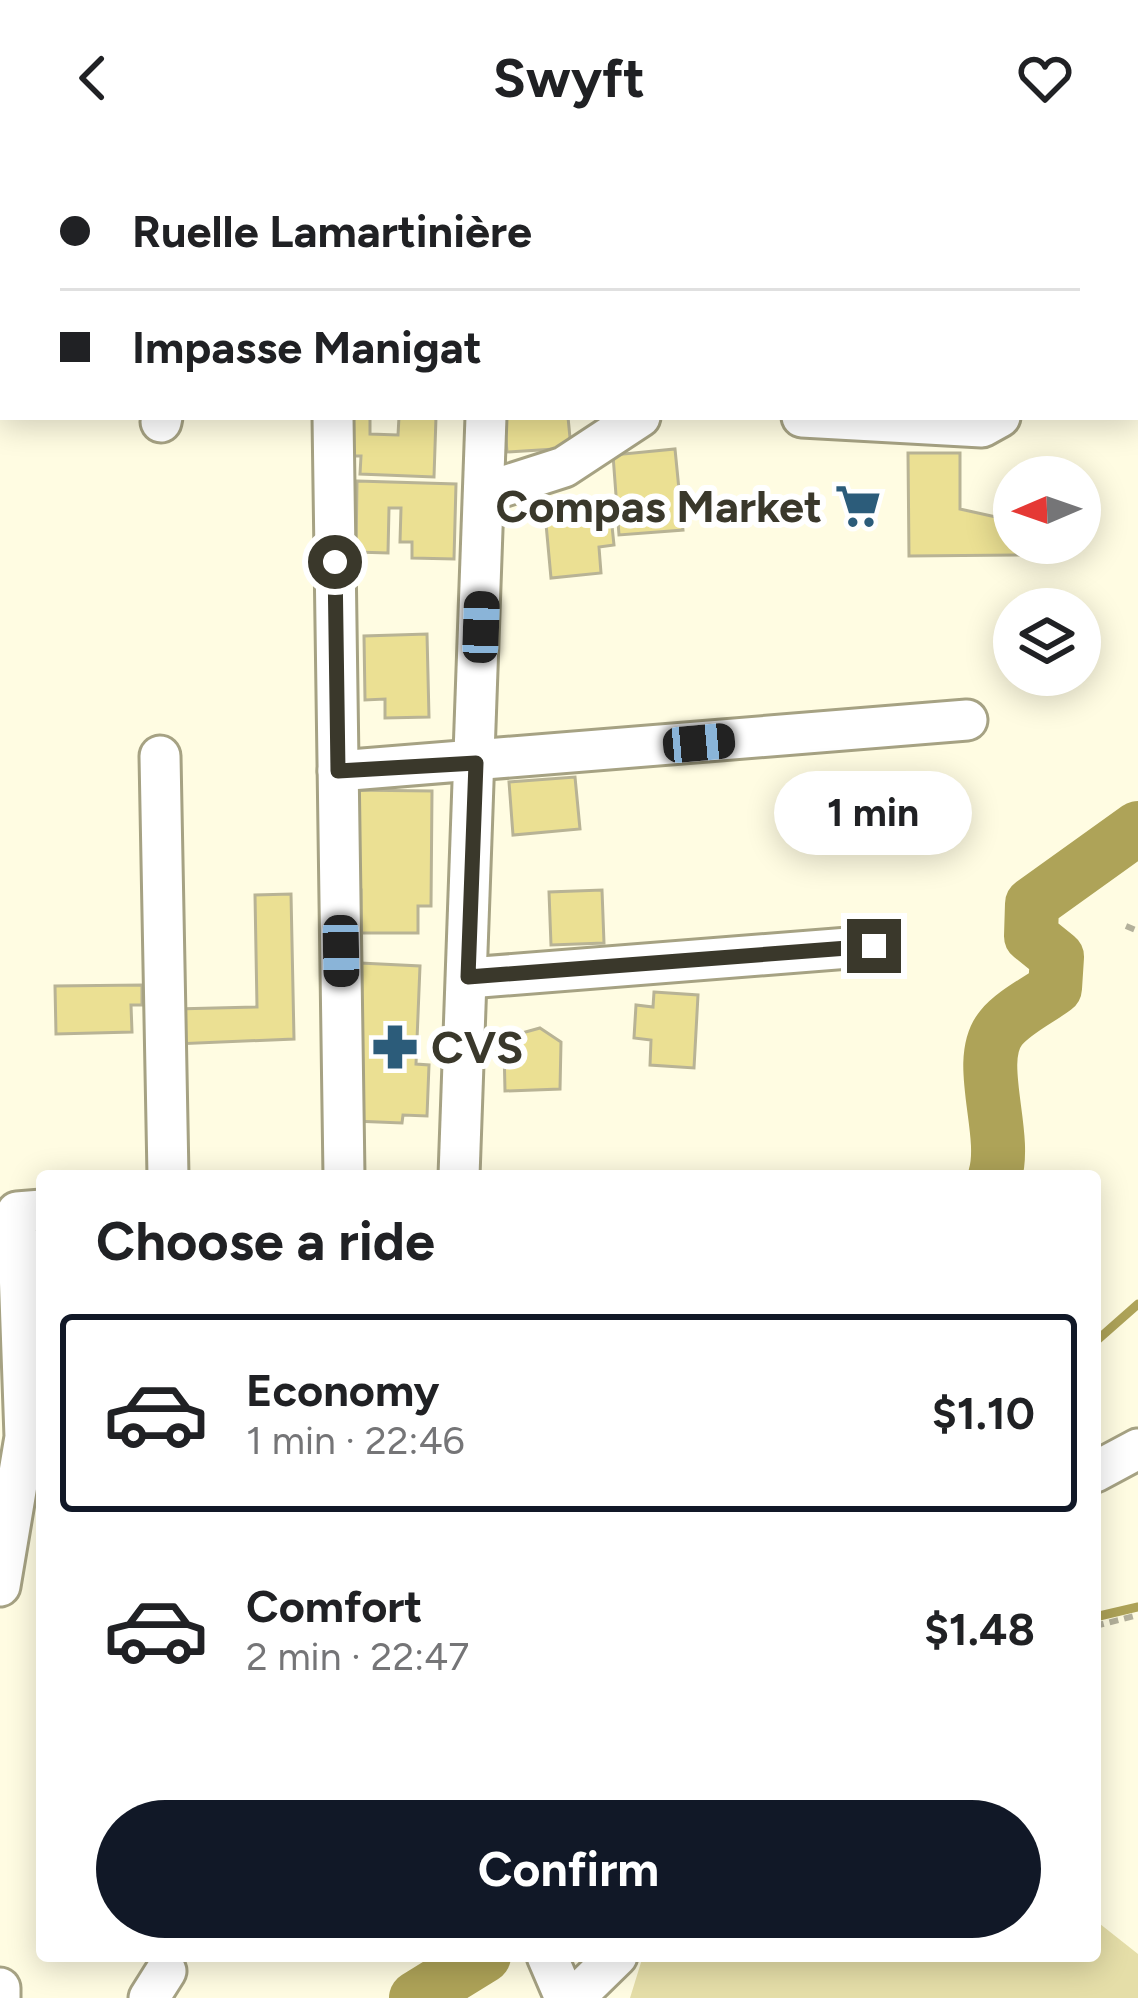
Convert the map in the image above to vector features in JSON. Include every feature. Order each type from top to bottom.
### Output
[{"type":"street","points":[[334,420],[344,1170]]},
{"type":"street","points":[[459,1170],[486,420]]},
{"type":"street","points":[[486,492],[564,467],[635,420]]},
{"type":"street","points":[[851,420],[982,428],[995,420]]},
{"type":"street","points":[[338,771],[967,720]]},
{"type":"street","points":[[160,755],[168,1170]]},
{"type":"street","points":[[468,977],[874,946]]},
{"type":"street","points":[[0,1586],[25,1437],[20,1209]]},
{"type":"street","points":[[1101,1469],[1138,1450]]},
{"type":"street","points":[[550,1962],[565,1998]]},
{"type":"street","points":[[574,1998],[611,1962]]},
{"type":"street","points":[[0,1988],[0,1998]]},
{"type":"path","points":[[1126,926],[1138,931]]},
{"type":"path","points":[[1101,1625],[1138,1616]]},
{"type":"shaded area","points":[[1101,1925],[1138,1954],[1138,1998],[630,1998],[641,1962],[1101,1962]]},
{"type":"building","points":[[350,420],[370,420],[370,434],[398,435],[399,420],[436,420],[434,477],[360,474],[361,456],[349,456]]},
{"type":"building","points":[[504,420],[568,420],[571,448],[507,452]]},
{"type":"building","points":[[675,449],[683,530],[619,535],[613,455]]},
{"type":"building","points":[[908,453],[960,453],[960,509],[993,516],[993,555],[909,556]]},
{"type":"building","points":[[357,481],[456,484],[454,559],[412,558],[412,542],[400,542],[401,508],[389,508],[388,553],[356,552]]},
{"type":"building","points":[[610,507],[614,545],[599,547],[601,573],[551,578],[545,513]]},
{"type":"building","points":[[427,634],[429,717],[385,718],[385,699],[365,700],[364,636]]},
{"type":"building","points":[[575,777],[580,829],[513,835],[509,782]]},
{"type":"building","points":[[349,790],[432,791],[431,906],[418,906],[418,933],[361,933],[361,890],[348,890]]},
{"type":"building","points":[[602,890],[604,943],[551,945],[549,892]]},
{"type":"building","points":[[291,894],[294,1039],[175,1044],[175,1009],[257,1007],[255,895]]},
{"type":"building","points":[[360,963],[420,966],[416,1064],[429,1065],[427,1116],[403,1115],[402,1123],[354,1121]]},
{"type":"building","points":[[142,985],[142,1005],[131,1005],[132,1032],[56,1034],[55,986]]},
{"type":"building","points":[[654,992],[698,995],[694,1068],[650,1065],[651,1040],[634,1038],[636,1005],[653,1007]]},
{"type":"building","points":[[540,1028],[561,1042],[560,1089],[505,1091],[504,1047],[511,1036]]},
{"type":"waterway","points":[[996,1170],[998,1139],[990,1059],[994,1042],[1006,1022],[1055,988],[1057,957],[1031,936],[1032,904],[1138,828]]},
{"type":"waterway","points":[[1101,1337],[1138,1304]]},
{"type":"waterway","points":[[1101,1616],[1138,1607]]},
{"type":"waterway","points":[[416,1998],[474,1962]]},
{"type":"place","name":"Compas Market","points":[[858,506]]},
{"type":"place","name":"CVS","points":[[395,1047]]},
{"type":"route","points":[[335,562],[338,771],[476,763],[468,977],[874,946]]}]
